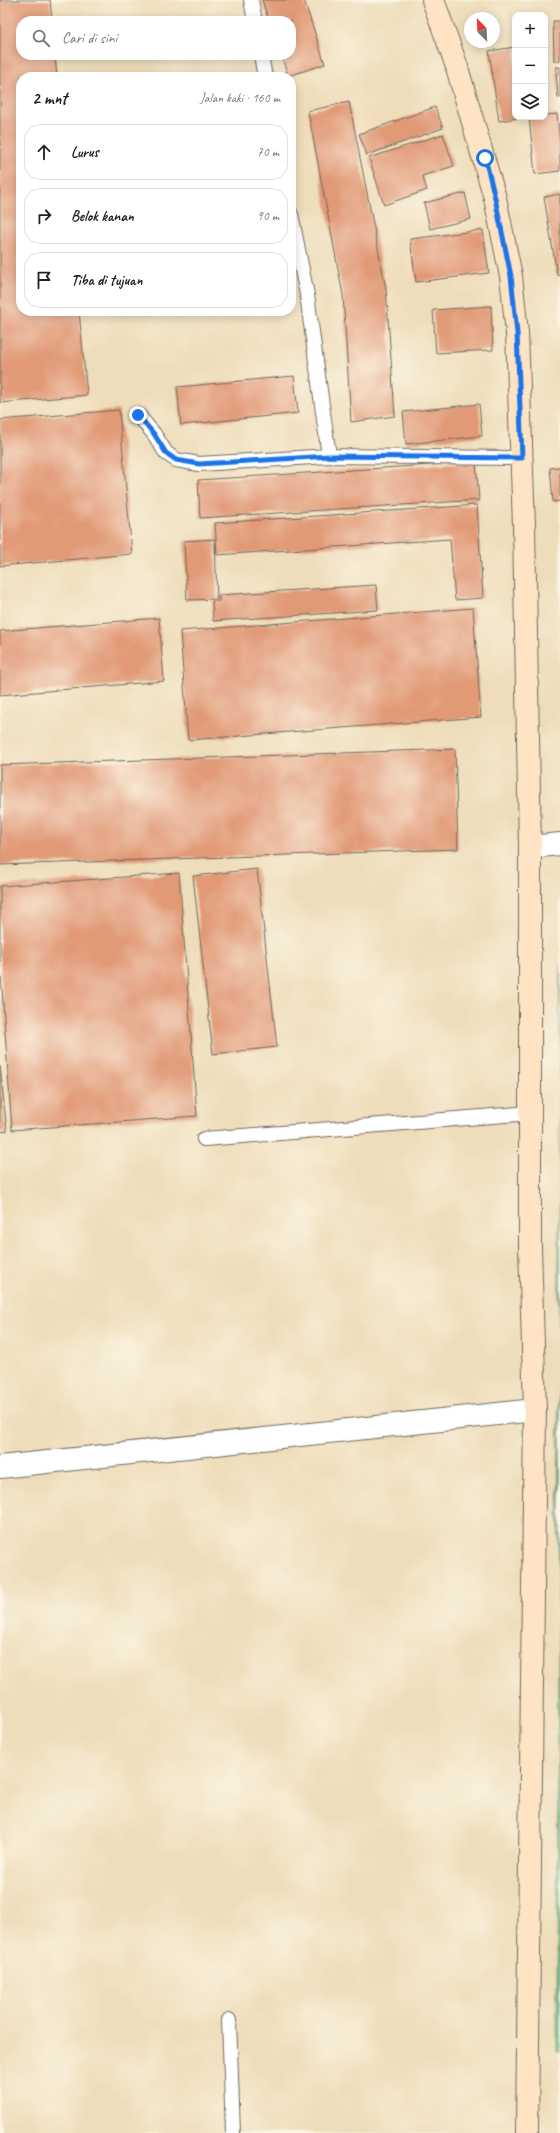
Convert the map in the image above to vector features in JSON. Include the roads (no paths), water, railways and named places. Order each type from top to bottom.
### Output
[{"type":"main road","points":[[433,0],[456,64],[485,158],[511,276],[517,333],[522,458],[530,847],[530,1247],[536,1410],[527,2133]]},
{"type":"street","points":[[530,847],[560,844]]},
{"type":"street","points":[[0,1468],[536,1410]]},
{"type":"lane","points":[[251,0],[254,16]]},
{"type":"lane","points":[[262,60],[264,72]]},
{"type":"lane","points":[[296,239],[307,295],[330,456]]},
{"type":"lane","points":[[138,415],[154,434],[166,453],[176,460],[199,464],[330,456],[522,458]]},
{"type":"lane","points":[[204,1139],[530,1112]]},
{"type":"lane","points":[[229,2020],[233,2133]]}]
